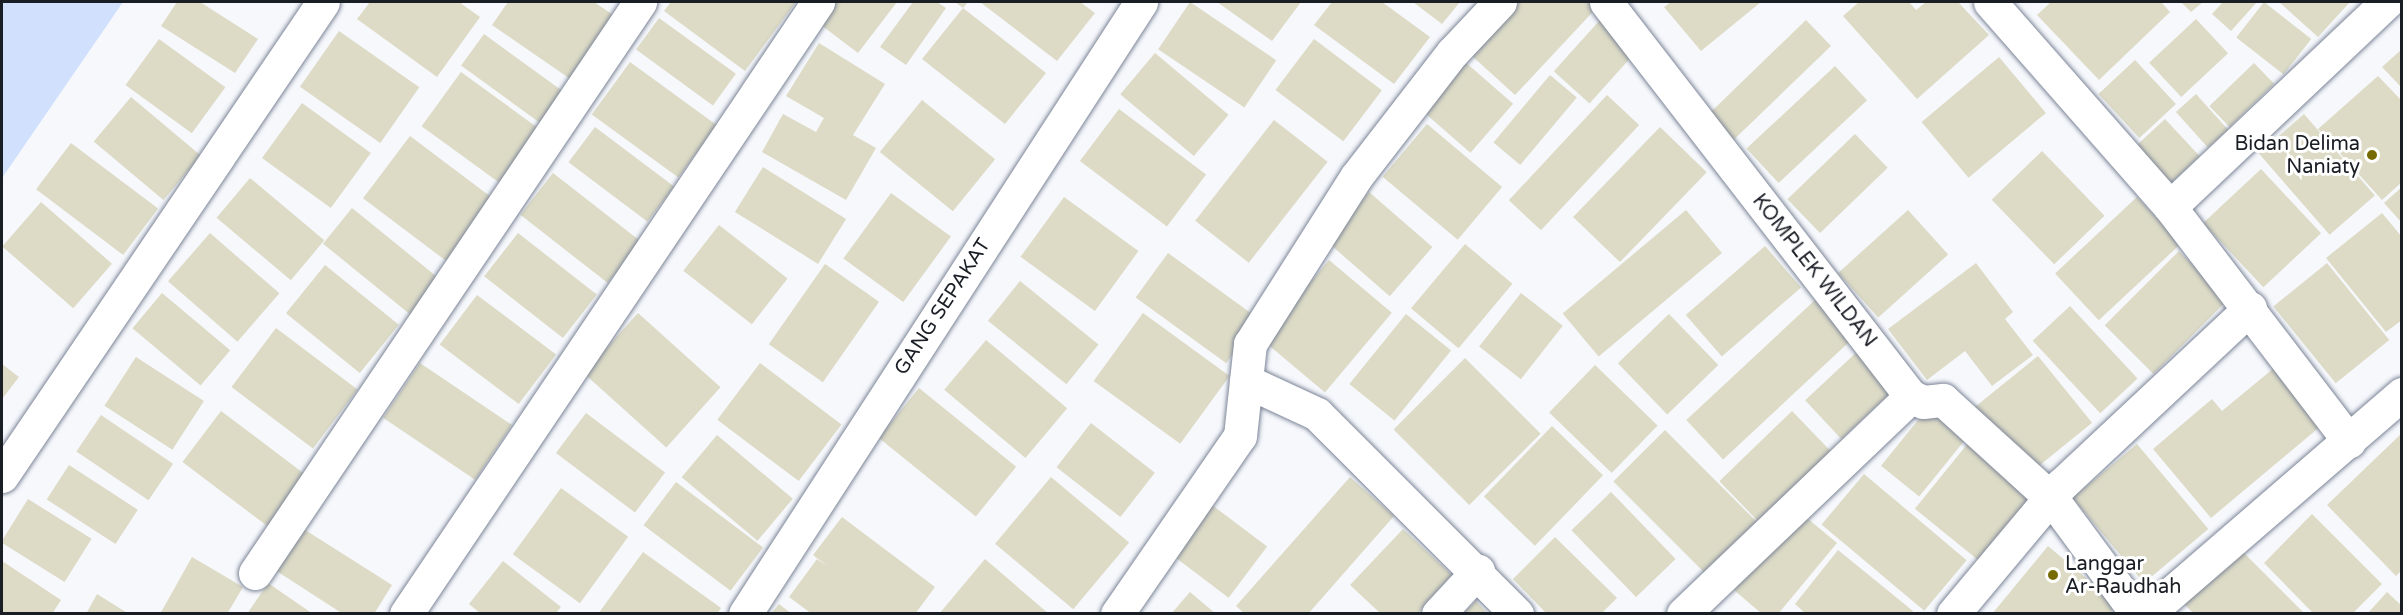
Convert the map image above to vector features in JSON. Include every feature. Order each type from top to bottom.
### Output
[{"type":"street","points":[[2,476],[323,2]]},
{"type":"street","points":[[255,573],[640,2]]},
{"type":"street","points":[[406,614],[818,2]]},
{"type":"street","name":"GANG SEPAKAT","points":[[745,614],[1141,2]]},
{"type":"street","points":[[1117,614],[1240,436],[1250,344],[1356,177],[1452,53],[1500,2]]},
{"type":"street","name":"KOMPLEK WILDAN","points":[[1606,2],[1911,396]]},
{"type":"street","points":[[2170,207],[2387,2]]},
{"type":"street","points":[[2000,5],[2170,207],[2250,308],[2349,441]]},
{"type":"street","points":[[1953,614],[2053,500],[2061,485],[2250,308]]},
{"type":"street","points":[[1246,381],[1317,414],[1478,571],[1518,614]]},
{"type":"street","points":[[1683,614],[1911,396],[1923,402],[1943,400],[2053,500],[2154,611],[2402,394]]},
{"type":"street","points":[[1438,614],[1478,571]]},
{"type":"shaded area","points":[[2,2],[123,2],[2,178]]},
{"type":"building","points":[[177,2],[200,2],[258,39],[235,73],[161,26]]},
{"type":"building","points":[[370,2],[459,2],[480,17],[437,77],[357,19]]},
{"type":"building","points":[[508,2],[594,2],[622,21],[579,85],[492,25]]},
{"type":"building","points":[[671,2],[796,2],[745,71],[664,11]]},
{"type":"building","points":[[832,2],[897,2],[858,53],[817,22]]},
{"type":"building","points":[[913,2],[937,2],[946,8],[906,65],[880,47]]},
{"type":"building","points":[[955,2],[968,2],[963,8]]},
{"type":"building","points":[[980,2],[1080,2],[1095,13],[1057,61]]},
{"type":"building","points":[[1190,2],[1276,60],[1244,107],[1158,49]]},
{"type":"building","points":[[1217,2],[1301,2],[1272,41]]},
{"type":"building","points":[[1332,2],[1382,2],[1430,37],[1394,84],[1314,25]]},
{"type":"building","points":[[1413,2],[1460,2],[1442,24]]},
{"type":"building","points":[[1520,2],[1602,2],[1515,95],[1471,55]]},
{"type":"building","points":[[1671,2],[1761,2],[1701,51],[1664,7]]},
{"type":"building","points":[[1859,2],[1909,2],[1916,10],[1926,2],[1958,2],[1989,35],[1917,99],[1843,16]]},
{"type":"building","points":[[2051,2],[2161,2],[2170,12],[2099,80],[2037,15]]},
{"type":"building","points":[[2181,2],[2203,2],[2191,12]]},
{"type":"building","points":[[2223,2],[2257,2],[2231,31],[2212,14]]},
{"type":"building","points":[[2264,2],[2311,39],[2284,74],[2236,37]]},
{"type":"building","points":[[2279,2],[2350,2],[2318,37]]},
{"type":"building","points":[[963,8],[1046,73],[1005,124],[922,59]]},
{"type":"building","points":[[659,18],[736,74],[713,105],[636,50]]},
{"type":"building","points":[[2196,19],[2228,53],[2181,97],[2149,63]]},
{"type":"building","points":[[1600,20],[1636,52],[1590,103],[1554,71]]},
{"type":"building","points":[[1806,20],[1831,46],[1732,141],[1707,115]]},
{"type":"building","points":[[339,31],[419,87],[380,143],[300,87]]},
{"type":"building","points":[[484,34],[565,93],[542,124],[461,66]]},
{"type":"building","points":[[159,39],[225,87],[192,133],[125,85]]},
{"type":"building","points":[[1314,39],[1382,90],[1343,141],[1275,90]]},
{"type":"building","points":[[819,43],[885,84],[853,135],[876,148],[846,200],[762,152],[783,114],[816,132],[824,118],[786,96]]},
{"type":"building","points":[[2402,49],[2402,88],[2382,67]]},
{"type":"building","points":[[1155,53],[1229,115],[1194,156],[1120,94]]},
{"type":"building","points":[[1999,57],[2046,113],[1969,178],[1922,122]]},
{"type":"building","points":[[2135,60],[2176,104],[2139,138],[2098,94]]},
{"type":"building","points":[[1464,61],[1513,104],[1470,153],[1421,110]]},
{"type":"building","points":[[630,62],[717,125],[678,177],[592,115]]},
{"type":"building","points":[[2254,63],[2274,84],[2230,127],[2209,106]]},
{"type":"building","points":[[1835,66],[1867,100],[1779,183],[1747,149]]},
{"type":"building","points":[[461,72],[548,135],[509,190],[422,126]]},
{"type":"building","points":[[1550,75],[1577,97],[1520,165],[1493,142]]},
{"type":"building","name":"Bidan Delima Naniaty","points":[[2378,76],[2402,101],[2402,182],[2382,200],[2318,129]]},
{"type":"building","points":[[2196,94],[2228,130],[2208,148],[2176,112]]},
{"type":"building","points":[[1607,95],[1639,125],[1541,230],[1509,200]]},
{"type":"building","points":[[131,97],[201,155],[163,200],[94,141]]},
{"type":"building","points":[[922,100],[995,159],[953,211],[880,152]]},
{"type":"building","points":[[302,103],[371,153],[331,208],[262,158]]},
{"type":"building","points":[[1119,109],[1206,175],[1167,227],[1080,161]]},
{"type":"building","points":[[2304,114],[2375,196],[2330,235],[2259,153]]},
{"type":"building","points":[[2165,119],[2200,156],[2171,183],[2136,146]]},
{"type":"building","points":[[1274,120],[1328,162],[1249,263],[1195,221]]},
{"type":"building","points":[[1427,124],[1502,187],[1458,240],[1383,177]]},
{"type":"building","points":[[595,127],[674,187],[648,222],[569,162]]},
{"type":"building","points":[[1660,127],[1707,172],[1620,262],[1573,217]]},
{"type":"building","points":[[1855,134],[1888,168],[1820,233],[1787,199]]},
{"type":"building","points":[[410,136],[499,203],[452,265],[363,198]]},
{"type":"building","points":[[71,143],[158,209],[123,255],[36,189]]},
{"type":"building","points":[[2042,151],[2105,216],[2054,264],[1992,200]]},
{"type":"building","points":[[763,167],[846,219],[818,264],[735,212]]},
{"type":"building","points":[[2261,169],[2321,233],[2263,287],[2203,223]]},
{"type":"building","points":[[553,173],[640,241],[608,283],[520,215]]},
{"type":"building","points":[[250,178],[324,240],[291,280],[217,218]]},
{"type":"building","points":[[2402,187],[2402,223],[2384,203]]},
{"type":"building","points":[[1369,192],[1432,247],[1390,296],[1326,241]]},
{"type":"building","points":[[891,193],[951,236],[903,302],[843,259]]},
{"type":"building","points":[[1064,197],[1138,251],[1095,311],[1021,257]]},
{"type":"building","points":[[2137,197],[2181,244],[2099,320],[2055,273]]},
{"type":"building","points":[[41,202],[112,264],[73,308],[2,247]]},
{"type":"building","points":[[352,208],[444,283],[416,319],[323,244]]},
{"type":"building","points":[[1686,210],[1722,253],[1599,356],[1563,313]]},
{"type":"building","points":[[1908,210],[1948,255],[1878,317],[1838,273]]},
{"type":"building","points":[[2382,213],[2402,237],[2402,320],[2386,332],[2326,258]]},
{"type":"building","points":[[719,225],[788,279],[752,324],[683,271]]},
{"type":"building","points":[[210,233],[279,293],[237,342],[168,281]]},
{"type":"building","points":[[518,233],[597,295],[563,338],[484,276]]},
{"type":"building","points":[[1465,244],[1512,284],[1459,348],[1411,308]]},
{"type":"building","points":[[1765,246],[1801,288],[1722,356],[1686,315]]},
{"type":"building","points":[[2179,251],[2228,300],[2154,374],[2105,325]]},
{"type":"building","points":[[1168,253],[1259,319],[1226,363],[1136,297]]},
{"type":"building","points":[[1329,260],[1392,313],[1325,392],[1262,340]]},
{"type":"building","points":[[1976,263],[2013,312],[2005,319],[2033,355],[1992,386],[1965,351],[1927,380],[1888,329]]},
{"type":"building","points":[[2327,263],[2389,340],[2336,383],[2273,306]]},
{"type":"building","points":[[825,264],[879,302],[823,382],[769,344]]},
{"type":"building","points":[[325,265],[399,325],[360,373],[286,313]]},
{"type":"building","points":[[1020,281],[1098,345],[1066,384],[988,321]]},
{"type":"building","points":[[162,293],[230,350],[201,385],[132,328]]},
{"type":"building","points":[[1521,293],[1563,326],[1521,379],[1479,347]]},
{"type":"building","points":[[477,295],[556,355],[519,404],[440,345]]},
{"type":"building","points":[[1815,300],[1852,339],[1723,460],[1686,420]]},
{"type":"building","points":[[2070,306],[2138,378],[2100,413],[2033,341]]},
{"type":"building","points":[[638,313],[720,387],[666,447],[584,373]]},
{"type":"building","points":[[1143,313],[1230,376],[1180,444],[1094,381]]},
{"type":"building","points":[[1406,314],[1451,351],[1394,420],[1349,384]]},
{"type":"building","points":[[1669,314],[1718,365],[1667,414],[1618,363]]},
{"type":"building","points":[[276,328],[357,389],[313,448],[231,387]]},
{"type":"building","points":[[986,340],[1067,408],[1025,458],[944,390]]},
{"type":"building","points":[[1860,349],[1896,388],[1841,439],[1805,400]]},
{"type":"building","points":[[2038,356],[2092,423],[2027,476],[1973,409]]},
{"type":"building","points":[[136,357],[204,401],[172,450],[104,406]]},
{"type":"building","points":[[1465,358],[1541,434],[1469,505],[1394,429]]},
{"type":"building","points":[[420,363],[512,425],[475,480],[383,418]]},
{"type":"building","points":[[760,363],[841,424],[799,481],[717,420]]},
{"type":"building","points":[[2,364],[19,377],[2,399]]},
{"type":"building","points":[[1595,365],[1658,425],[1612,473],[1549,412]]},
{"type":"building","points":[[2274,368],[2322,425],[2211,518],[2153,449],[2212,399],[2222,411]]},
{"type":"building","points":[[919,388],[1016,467],[976,516],[879,438]]},
{"type":"building","points":[[1927,409],[1965,440],[1919,497],[1881,466]]},
{"type":"building","points":[[221,411],[306,475],[268,527],[182,462]]},
{"type":"building","points":[[1792,411],[1832,452],[1759,522],[1719,481]]},
{"type":"building","points":[[586,413],[665,473],[635,513],[556,453]]},
{"type":"building","points":[[101,415],[173,464],[149,500],[76,451]]},
{"type":"building","points":[[1091,423],[1155,473],[1120,517],[1057,467]]},
{"type":"building","points":[[1552,426],[1603,475],[1535,546],[1484,496]]},
{"type":"building","points":[[1665,430],[1762,527],[1710,578],[1613,482]]},
{"type":"building","points":[[2402,433],[2402,570],[2396,576],[2327,505]]},
{"type":"building","points":[[717,435],[793,499],[757,541],[682,477]]},
{"type":"building","points":[[1969,442],[2037,497],[1983,564],[1915,509]]},
{"type":"building","points":[[2137,444],[2208,529],[2144,583],[2073,498]]},
{"type":"building","points":[[69,465],[138,510],[115,544],[47,499]]},
{"type":"building","points":[[1864,474],[1967,560],[1924,611],[1822,525]]},
{"type":"building","points":[[1051,477],[1129,543],[1073,609],[995,544]]},
{"type":"building","points":[[1350,477],[1394,516],[1308,614],[1245,614],[1236,606]]},
{"type":"building","points":[[676,482],[763,548],[731,591],[644,525]]},
{"type":"building","points":[[561,488],[628,537],[580,603],[513,554]]},
{"type":"building","points":[[1611,492],[1676,559],[1636,597],[1571,530]]},
{"type":"building","points":[[28,499],[92,539],[65,582],[2,543]]},
{"type":"building","points":[[1212,505],[1267,547],[1229,598],[1173,556]]},
{"type":"building","points":[[1801,513],[1837,543],[1778,614],[1762,614],[1734,590]]},
{"type":"building","points":[[2312,514],[2382,584],[2352,614],[2314,614],[2264,563]]},
{"type":"building","points":[[842,517],[935,587],[915,614],[812,614],[789,597],[817,559],[829,567],[813,555]]},
{"type":"building","points":[[302,528],[392,585],[374,614],[343,614],[275,570]]},
{"type":"building","points":[[1403,529],[1452,575],[1417,614],[1381,614],[1350,585]]},
{"type":"building","points":[[1555,537],[1617,598],[1601,614],[1547,614],[1513,579]]},
{"type":"building","points":[[2234,543],[2305,614],[2194,614],[2178,598]]},
{"type":"building","name":"Langgar Ar-Raudhah","points":[[2048,546],[2117,604],[2109,614],[1992,614]]},
{"type":"building","points":[[1838,550],[1913,611],[1911,614],[1806,614],[1795,604]]},
{"type":"building","points":[[643,552],[721,608],[717,614],[598,614]]},
{"type":"building","points":[[192,557],[243,587],[227,614],[160,614]]},
{"type":"building","points":[[985,559],[1049,614],[939,614]]},
{"type":"building","points":[[2,561],[61,600],[52,614],[2,614]]},
{"type":"building","points":[[503,561],[561,607],[555,614],[481,614],[469,604]]},
{"type":"building","points":[[268,583],[313,614],[247,614]]},
{"type":"building","points":[[1190,592],[1216,614],[1171,614]]},
{"type":"building","points":[[2387,592],[2402,606],[2402,614],[2367,614]]},
{"type":"building","points":[[97,594],[129,614],[86,614]]},
{"type":"building","points":[[1476,601],[1488,614],[1463,614]]},
{"type":"building","points":[[779,604],[792,614],[771,614]]},
{"type":"place","name":"Bidan Delima Naniaty","points":[[2372,155]]},
{"type":"place","name":"Langgar Ar-Raudhah","points":[[2053,575]]}]
